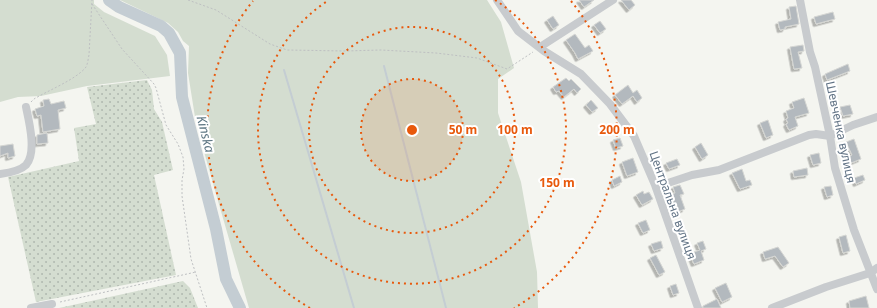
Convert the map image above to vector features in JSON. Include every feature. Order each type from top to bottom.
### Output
[{"type":"street","name":"Центральна вулиця","points":[[497,0],[518,31],[540,48],[580,74],[610,104],[634,136],[656,188],[698,308]]},
{"type":"street","points":[[540,48],[613,0]]},
{"type":"street","name":"Шевченка вулиця","points":[[800,0],[810,52],[815,67],[830,136],[835,168],[854,230],[873,270],[877,289]]},
{"type":"street","points":[[0,174],[22,168],[30,159],[31,129],[26,107]]},
{"type":"street","points":[[656,188],[692,175],[719,170],[809,135],[816,134],[830,136],[853,125],[877,117]]},
{"type":"street","points":[[772,308],[873,270]]},
{"type":"street","points":[[31,308],[52,304]]},
{"type":"path","points":[[26,107],[34,98],[58,86],[85,68],[88,63],[89,54],[92,0]]},
{"type":"path","points":[[188,0],[216,10],[270,44],[287,50],[382,50],[436,53],[477,58],[507,68],[540,48]]},
{"type":"path","points":[[92,4],[122,49],[154,84],[166,125],[178,144],[183,157],[184,169],[182,180],[184,215],[190,258],[207,308]]},
{"type":"path","points":[[52,304],[196,272]]},
{"type":"shaded area","points":[[0,0],[94,0],[94,4],[104,12],[155,36],[167,55],[170,76],[87,86],[41,96],[18,97],[0,102]]},
{"type":"shaded area","points":[[120,0],[487,0],[501,22],[514,68],[498,79],[498,113],[521,182],[537,272],[538,308],[249,308],[203,148],[200,129],[195,117],[188,73],[189,46],[183,41],[178,32],[168,23]]},
{"type":"shaded area","points":[[147,80],[152,90],[154,109],[162,122],[173,170],[154,175],[176,275],[36,302],[8,177],[79,161],[74,128],[96,124],[87,87]]},
{"type":"shaded area","points":[[183,281],[190,288],[198,308],[59,308]]},
{"type":"building","points":[[579,0],[594,0],[584,7]]},
{"type":"building","points":[[621,0],[631,0],[635,5],[629,10]]},
{"type":"building","points":[[796,6],[799,24],[785,27],[785,29],[780,30],[778,22],[791,19],[789,7]]},
{"type":"building","points":[[833,12],[835,19],[816,24],[814,17]]},
{"type":"building","points":[[553,16],[559,25],[553,29],[547,20]]},
{"type":"building","points":[[600,21],[606,29],[600,33],[594,25]]},
{"type":"building","points":[[575,34],[585,48],[589,45],[593,51],[578,59],[566,40]]},
{"type":"building","points":[[803,45],[804,51],[798,52],[802,68],[794,69],[790,47]]},
{"type":"building","points":[[848,64],[850,71],[827,80],[825,74]]},
{"type":"building","points":[[566,78],[569,81],[571,79],[581,89],[577,93],[574,89],[564,97],[559,91],[556,92],[553,87]]},
{"type":"building","points":[[628,85],[633,93],[637,90],[642,98],[637,102],[633,96],[622,104],[615,95]]},
{"type":"building","points":[[804,98],[809,113],[795,117],[798,126],[789,130],[786,124],[788,123],[786,119],[788,118],[786,111],[794,108],[792,102]]},
{"type":"building","points":[[49,99],[51,104],[64,101],[66,108],[58,110],[60,129],[43,132],[41,115],[37,116],[35,109],[44,106],[43,100]]},
{"type":"building","points":[[591,100],[598,108],[592,112],[586,105]]},
{"type":"building","points":[[850,105],[853,114],[843,116],[840,107]]},
{"type":"building","points":[[768,120],[773,135],[766,138],[760,123]]},
{"type":"building","points":[[47,133],[48,143],[37,144],[37,135]]},
{"type":"building","points":[[620,138],[623,146],[616,148],[613,140]]},
{"type":"building","points":[[854,139],[861,159],[851,163],[848,157],[852,155],[846,142]]},
{"type":"building","points":[[701,143],[708,155],[702,159],[695,147]]},
{"type":"building","points":[[13,144],[15,156],[8,158],[8,153],[0,156],[0,146]]},
{"type":"building","points":[[819,153],[821,163],[813,165],[810,155]]},
{"type":"building","points":[[633,158],[638,172],[627,176],[622,162]]},
{"type":"building","points":[[677,159],[680,165],[669,169],[666,163]]},
{"type":"building","points":[[807,168],[808,175],[794,177],[793,171]]},
{"type":"building","points":[[742,169],[746,181],[750,180],[752,185],[740,189],[732,173]]},
{"type":"building","points":[[863,175],[865,180],[856,184],[854,178]]},
{"type":"building","points":[[620,176],[622,182],[614,186],[612,180]]},
{"type":"building","points":[[680,185],[684,194],[680,195],[685,209],[675,213],[668,195],[675,193],[673,187]]},
{"type":"building","points":[[831,186],[833,195],[827,197],[824,187]]},
{"type":"building","points":[[643,191],[644,194],[649,192],[653,199],[642,205],[636,195]]},
{"type":"building","points":[[646,220],[650,230],[643,233],[638,223]]},
{"type":"building","points":[[846,235],[850,251],[843,253],[839,237]]},
{"type":"building","points":[[661,241],[663,248],[654,251],[651,244]]},
{"type":"building","points":[[703,241],[706,249],[701,251],[704,260],[694,264],[691,257],[695,255],[694,252],[700,250],[697,243]]},
{"type":"building","points":[[778,247],[789,263],[783,267],[775,256],[765,259],[763,252]]},
{"type":"building","points":[[656,255],[665,272],[659,275],[650,258]]},
{"type":"building","points":[[726,283],[732,297],[722,302],[715,288]]},
{"type":"building","points":[[676,284],[679,293],[673,295],[670,286]]},
{"type":"building","points":[[866,296],[869,308],[850,308],[849,301]]},
{"type":"building","points":[[717,299],[721,308],[703,308],[703,306]]},
{"type":"waterway","name":"Kinska","points":[[109,0],[119,7],[161,26],[169,33],[180,53],[182,97],[216,229],[226,279],[240,308]]},
{"type":"waterway","points":[[384,66],[446,308]]},
{"type":"waterway","points":[[284,70],[354,308]]}]
